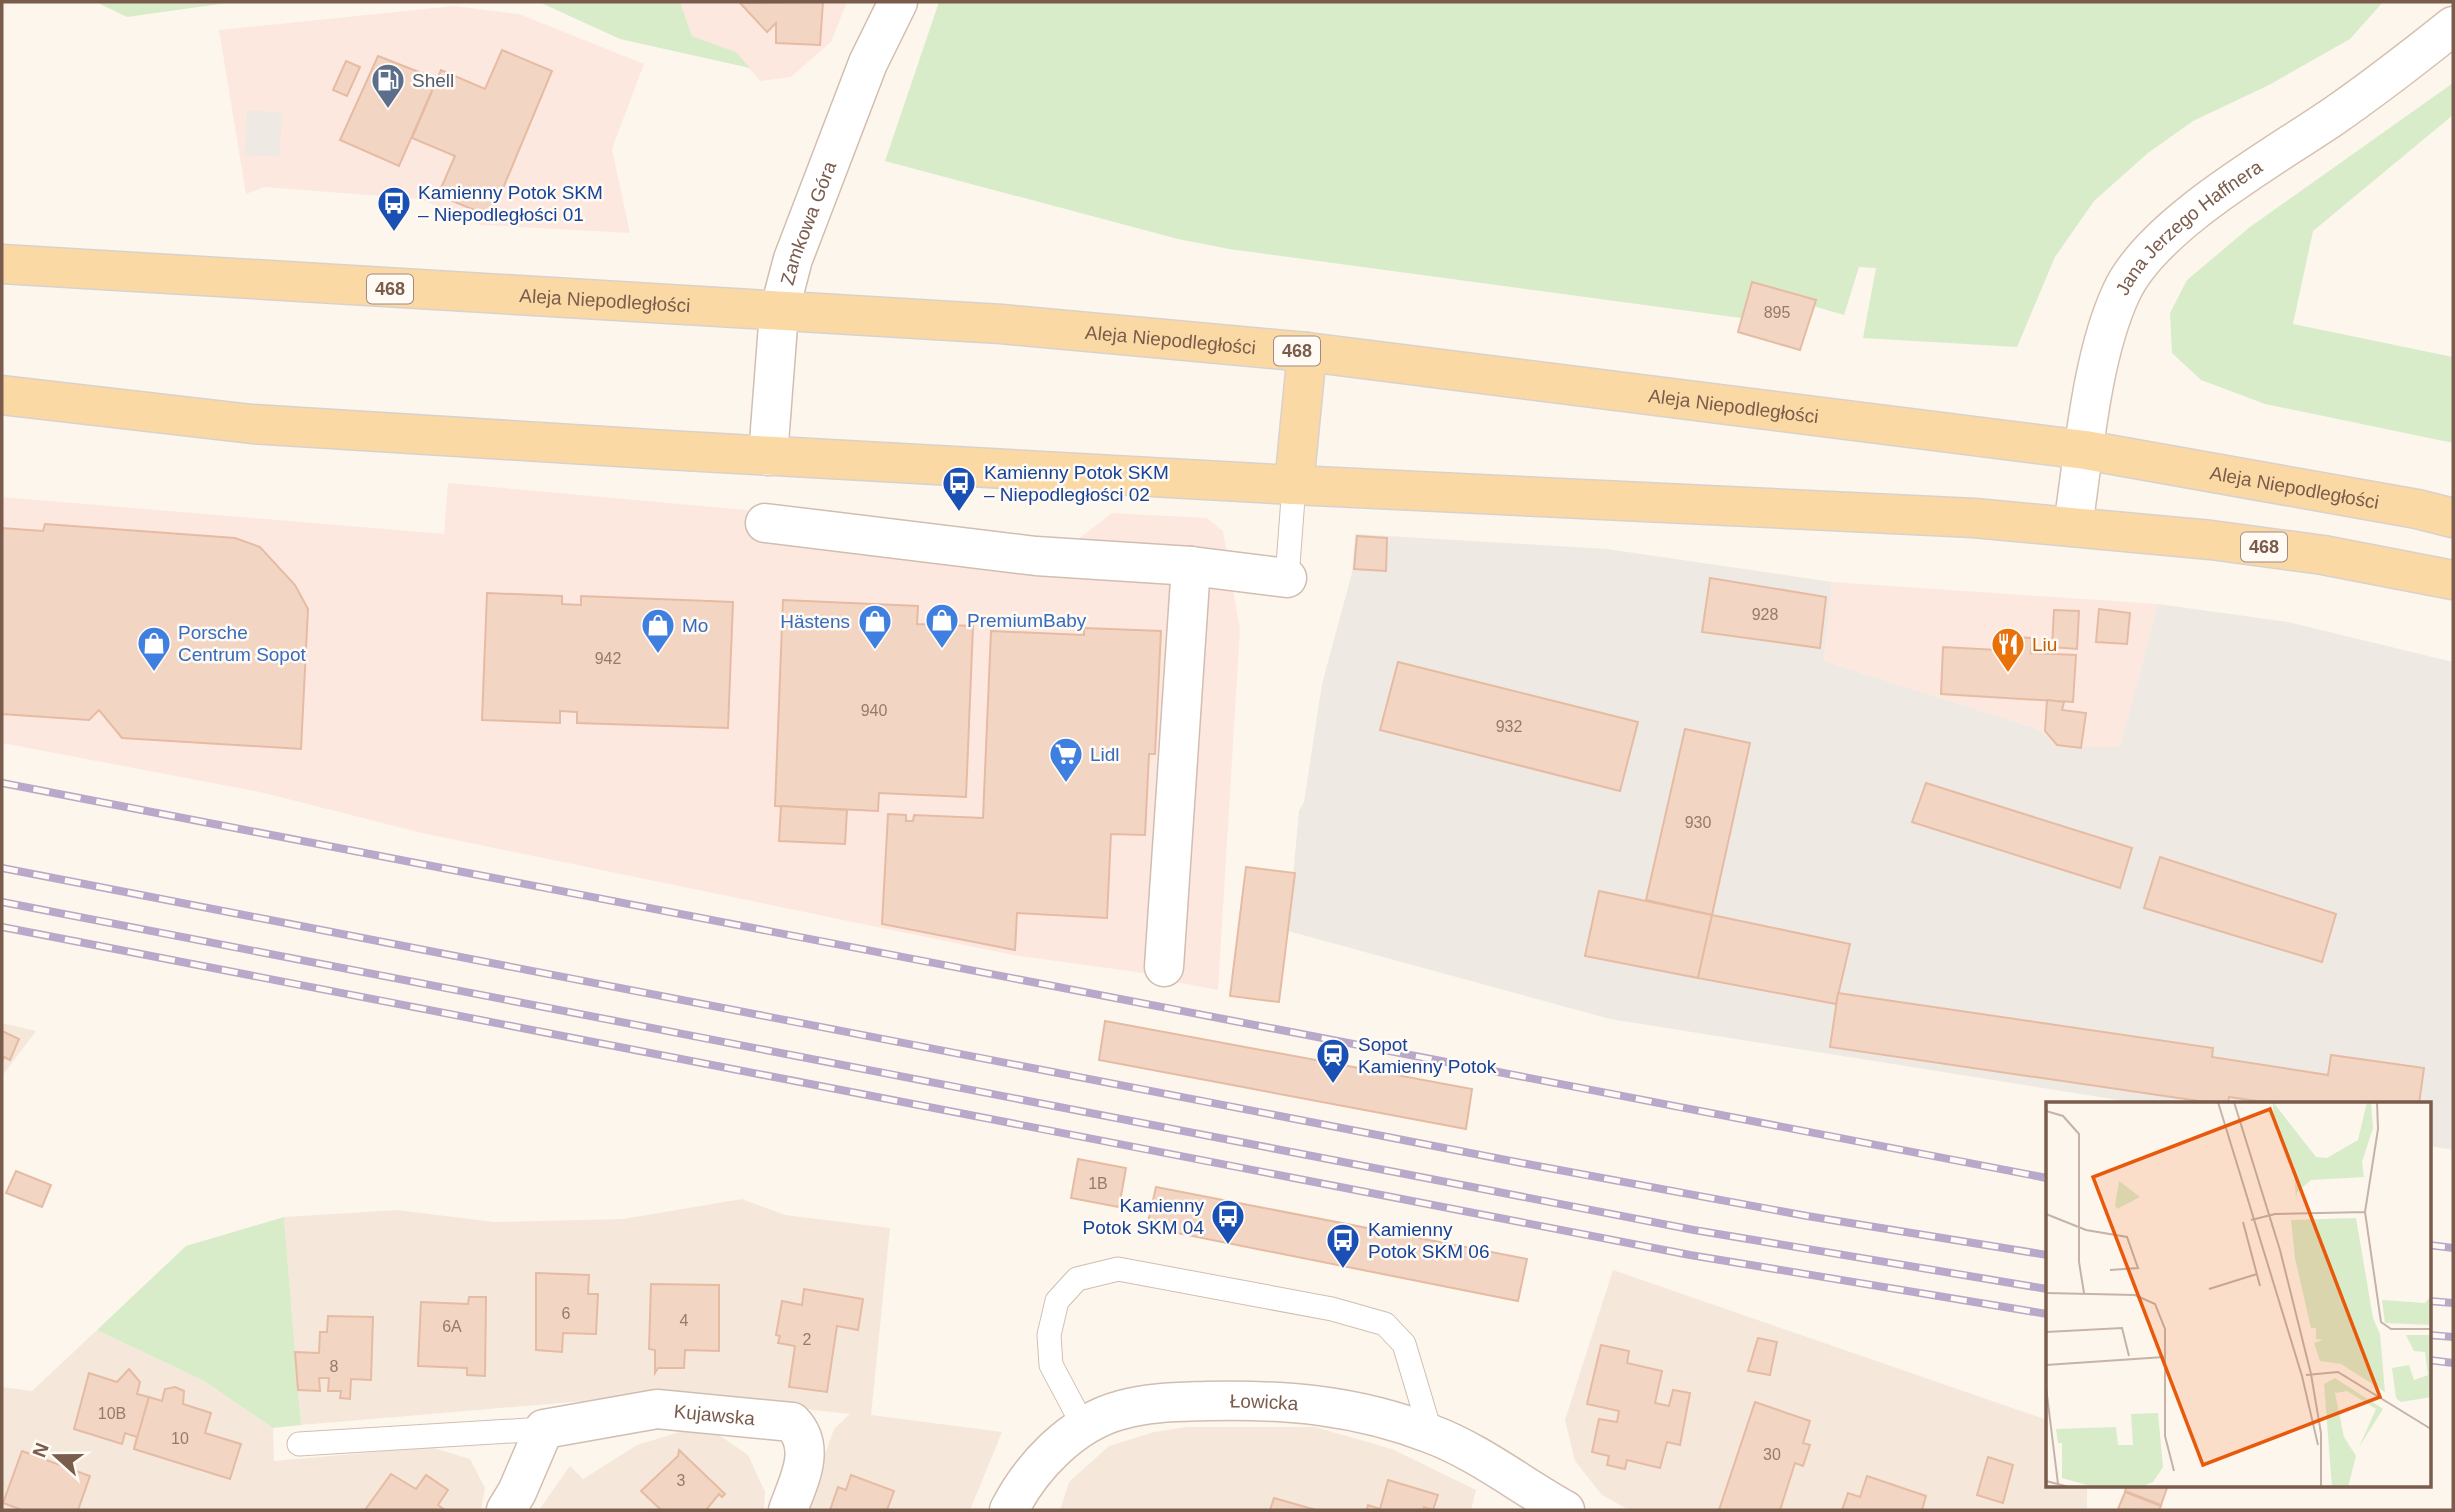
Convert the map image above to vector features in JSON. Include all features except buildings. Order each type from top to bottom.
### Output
[{"type":"main road","name":"Aleja Niepodległości","points":[[2,264],[1072,329],[1307,352],[2085,450],[2417,509],[2453,518]]},
{"type":"main road","points":[[1294,485],[1307,352]]},
{"type":"main road","name":"468","points":[[2,395],[252,424],[768,456],[1294,485],[1867,512],[2073,526],[2323,555],[2453,580]]},
{"type":"street","name":"Zamkowa Góra","points":[[768,456],[779,312],[793,259],[868,63],[898,2]]},
{"type":"street","name":"Jana Jerzego Haffnera","points":[[2073,526],[2102,349],[2122,291],[2152,248],[2183,220],[2372,90],[2453,26]]},
{"type":"street","points":[[765,523],[1037,556],[1191,566],[1287,578]]},
{"type":"street","points":[[1164,967],[1191,566]]},
{"type":"street","name":"Łowicka","points":[[1009,1510],[1019,1490],[1046,1456],[1084,1427],[1119,1410],[1168,1402],[1269,1399],[1337,1406],[1431,1434],[1480,1458],[1546,1506]]},
{"type":"street","name":"Kujawska","points":[[544,1429],[657,1409],[792,1422],[802,1432],[807,1446],[802,1471],[788,1510]]},
{"type":"street","points":[[506,1510],[517,1492],[544,1429]]},
{"type":"lane","points":[[1287,578],[1294,485]]},
{"type":"lane","points":[[1084,1427],[1051,1365],[1049,1335],[1057,1301],[1077,1279],[1118,1269],[1332,1309],[1385,1324],[1404,1344],[1431,1434]]},
{"type":"lane","name":"Kujawska","points":[[299,1444],[544,1429]]},
{"type":"shaded area","points":[[680,2],[847,2],[831,42],[791,77],[760,81],[735,52],[692,36]]},
{"type":"shaded area","points":[[454,6],[519,14],[644,64],[612,149],[630,233],[480,225],[420,199],[264,187],[246,194],[219,30]]},
{"type":"shaded area","points":[[247,110],[282,112],[280,157],[245,155]]},
{"type":"shaded area","points":[[448,483],[1077,540],[1112,513],[1207,518],[1223,531],[1240,629],[1218,990],[1166,980],[1151,974],[1013,955],[422,833],[260,792],[2,743],[2,497],[444,534]]},
{"type":"shaded area","points":[[1355,534],[1607,549],[1832,582],[1824,661],[2040,730],[2057,747],[2120,747],[2158,604],[2288,622],[2453,662],[2453,1150],[2430,1146],[2430,1102],[2131,1102],[1610,1019],[1288,931],[1299,811],[1304,802],[1322,684],[1352,573]]},
{"type":"shaded area","points":[[1832,582],[2158,604],[2120,747],[2057,747],[2040,730],[1824,661]]},
{"type":"shaded area","points":[[2,1023],[36,1031],[2,1076]]},
{"type":"shaded area","points":[[742,1199],[785,1215],[890,1228],[871,1415],[1002,1432],[970,1510],[805,1510],[834,1429],[850,1414],[667,1394],[301,1425],[284,1217],[397,1210],[494,1222],[623,1219]]},
{"type":"shaded area","points":[[1613,1270],[2046,1420],[2046,1488],[2087,1488],[2087,1510],[1629,1510],[1602,1495],[1575,1461],[1565,1420]]},
{"type":"shaded area","points":[[97,1330],[204,1381],[273,1428],[274,1461],[431,1447],[470,1459],[485,1488],[481,1510],[2,1510],[2,1387],[32,1391]]},
{"type":"shaded area","points":[[1187,1427],[1315,1427],[1392,1449],[1476,1490],[1471,1510],[1060,1510],[1069,1482],[1109,1446],[1154,1432]]},
{"type":"shaded area","points":[[686,1430],[716,1433],[748,1455],[765,1492],[764,1510],[539,1510],[570,1466],[583,1479],[637,1445]]},
{"type":"green space","points":[[96,2],[234,2],[127,17]]},
{"type":"green space","points":[[539,2],[680,2],[692,36],[736,52],[750,68],[620,39]]},
{"type":"green space","points":[[939,2],[2383,2],[2350,39],[2269,85],[2193,121],[2148,153],[2094,201],[2055,257],[2017,347],[1863,338],[1876,268],[1859,267],[1844,315],[1813,306],[1815,300],[1753,282],[1741,318],[1229,249],[1178,239],[885,161]]},
{"type":"green space","points":[[2453,83],[2453,115],[2313,231],[2293,324],[2453,357],[2453,443],[2265,404],[2201,380],[2172,353],[2170,313],[2187,280],[2250,227]]},
{"type":"green space","points":[[284,1217],[301,1425],[273,1428],[204,1381],[97,1330],[186,1246]]},
{"type":"railway","points":[[2,783],[2046,1178]]},
{"type":"railway","points":[[2,868],[1527,1164],[1807,1216],[2046,1255]]},
{"type":"railway","points":[[2,902],[1694,1230],[2046,1289]]},
{"type":"railway","points":[[2,927],[1690,1255],[2046,1314]]},
{"type":"railway","points":[[2430,1245],[2453,1248]]},
{"type":"railway","points":[[2430,1301],[2453,1303]]},
{"type":"railway","points":[[2430,1335],[2453,1337]]},
{"type":"railway","points":[[2430,1360],[2453,1363]]},
{"type":"place","name":"Shell","points":[[388,110]]},
{"type":"place","name":"Kamienny Potok SKM – Niepodległości 01","points":[[394,233]]},
{"type":"place","name":"Kamienny Potok SKM – Niepodległości 02","points":[[959,513]]},
{"type":"place","name":"PremiumBaby","points":[[942,650]]},
{"type":"place","name":"Hästens","points":[[875,651]]},
{"type":"place","name":"Mo","points":[[658,655]]},
{"type":"place","name":"Porsche Centrum Sopot","points":[[154,673]]},
{"type":"place","name":"Liu","points":[[2008,674]]},
{"type":"place","name":"Lidl","points":[[1066,784]]},
{"type":"place","name":"Sopot Kamienny Potok","points":[[1333,1085]]},
{"type":"place","name":"Kamienny Potok SKM 04","points":[[1228,1246]]},
{"type":"place","name":"Kamienny Potok SKM 06","points":[[1343,1270]]}]
